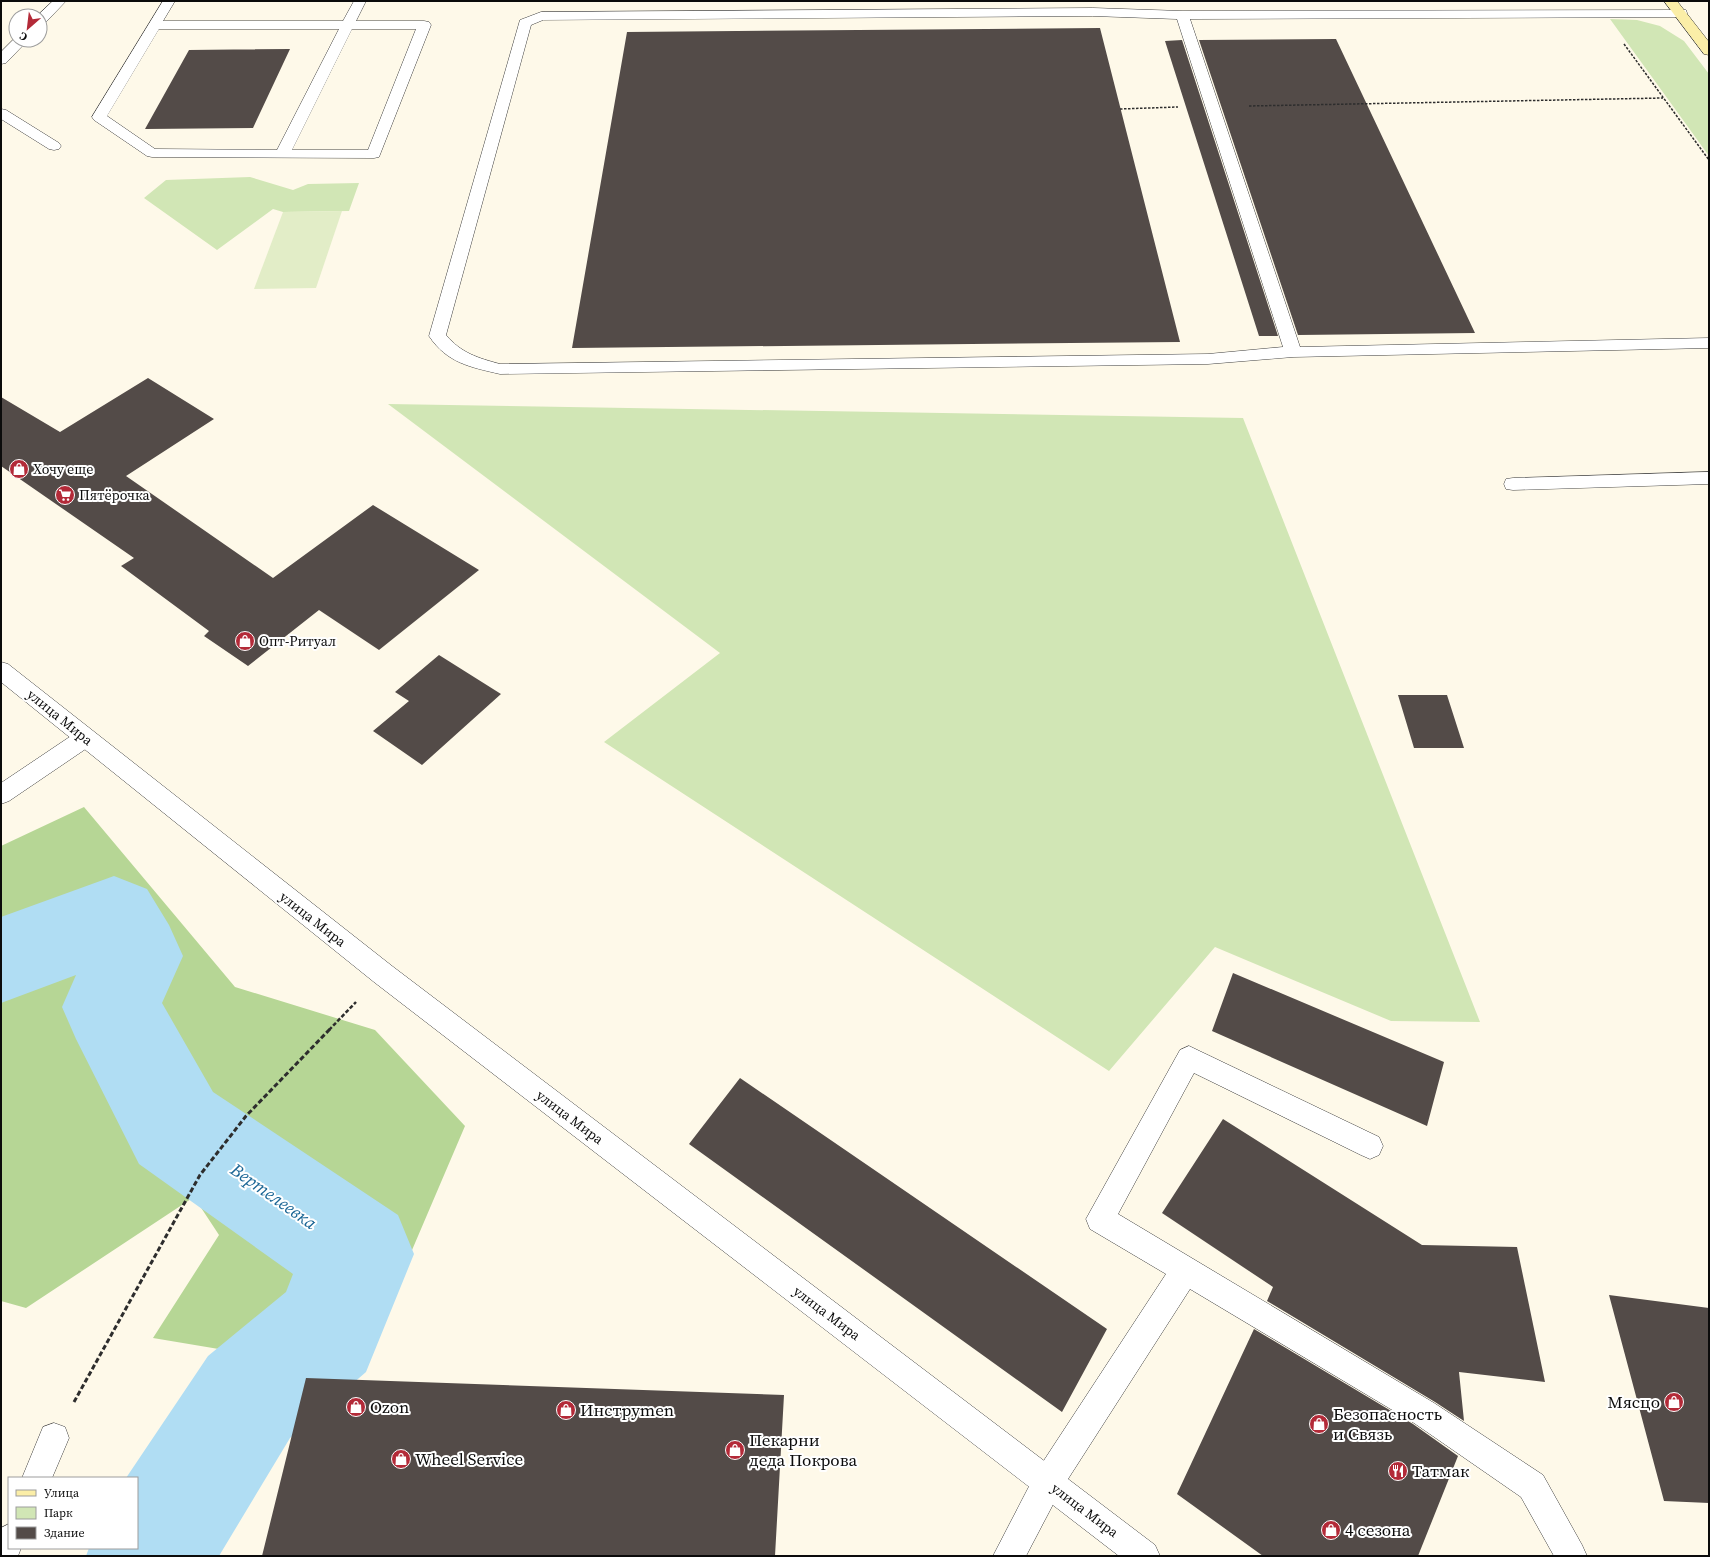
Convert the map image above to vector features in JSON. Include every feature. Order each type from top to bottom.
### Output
[{"type":"street","points":[[48,12],[60,1]]},
{"type":"street","points":[[154,25],[424,25],[374,154],[152,153],[99,117],[154,25],[169,1]]},
{"type":"street","points":[[282,154],[360,1]]},
{"type":"street","points":[[1670,1],[1681,13],[1709,51]]},
{"type":"street","points":[[1681,13],[1182,15],[1085,12],[541,16],[525,23],[437,336],[449,350],[473,362],[500,368],[1208,359],[1293,352],[1709,344]]},
{"type":"street","points":[[1182,15],[1293,352]]},
{"type":"street","points":[[1,60],[13,48]]},
{"type":"street","points":[[1,113],[54,146]]},
{"type":"street","points":[[1513,484],[1709,478]]},
{"type":"street","name":"улица Мира","points":[[4,677],[85,738],[384,974],[1144,1556]]},
{"type":"street","points":[[1,795],[85,738]]},
{"type":"street","points":[[1370,1146],[1189,1058],[1100,1219],[1424,1413],[1532,1486],[1571,1556]]},
{"type":"street","points":[[1009,1556],[1048,1482],[1186,1270]]},
{"type":"street","points":[[37,1477],[54,1438]]},
{"type":"street","points":[[2,1556],[8,1542]]},
{"type":"path","points":[[1602,13],[1709,160]]},
{"type":"path","points":[[1120,109],[1664,98]]},
{"type":"path","points":[[54,1438],[200,1176],[246,1116],[384,974]]},
{"type":"green space","points":[[1610,19],[1637,20],[1660,26],[1684,41],[1709,74],[1709,156]]},
{"type":"green space","points":[[250,177],[293,190],[308,184],[359,183],[349,211],[283,212],[273,209],[217,250],[144,198],[166,180]]},
{"type":"green space","points":[[342,211],[316,288],[254,289],[283,212]]},
{"type":"green space","points":[[388,404],[1243,418],[1480,1022],[1391,1021],[1215,947],[1109,1071],[604,742],[720,653]]},
{"type":"green space","points":[[84,807],[235,987],[375,1030],[465,1126],[386,1311],[273,1358],[153,1338],[219,1235],[194,1197],[26,1308],[1,1301],[1,846]]},
{"type":"building","points":[[1100,28],[1180,342],[572,348],[627,32]]},
{"type":"building","points":[[1336,39],[1475,333],[1298,335],[1199,40]]},
{"type":"building","points":[[1182,40],[1278,336],[1259,336],[1165,41]]},
{"type":"building","points":[[290,49],[253,128],[145,129],[189,50]]},
{"type":"building","points":[[148,378],[214,419],[126,476],[273,578],[373,505],[479,570],[379,650],[319,610],[248,666],[204,636],[209,631],[121,566],[134,558],[1,466],[1,397],[60,432]]},
{"type":"building","points":[[439,655],[501,694],[422,765],[373,731],[409,701],[395,692]]},
{"type":"building","points":[[1398,695],[1447,695],[1464,748],[1414,748]]},
{"type":"building","points":[[1233,973],[1444,1062],[1427,1126],[1212,1031]]},
{"type":"building","points":[[740,1078],[1107,1329],[1062,1412],[689,1144]]},
{"type":"building","points":[[1223,1119],[1422,1245],[1517,1247],[1545,1382],[1459,1372],[1464,1421],[1267,1301],[1273,1287],[1162,1213]]},
{"type":"building","points":[[1609,1295],[1709,1308],[1709,1503],[1664,1501]]},
{"type":"building","points":[[1254,1329],[1413,1424],[1458,1456],[1418,1556],[1263,1556],[1177,1494]]},
{"type":"building","points":[[306,1378],[784,1395],[775,1556],[262,1556]]},
{"type":"waterway","name":"Вертелеевка","points":[[1,960],[114,918],[135,956],[111,1007],[176,1128],[359,1254],[326,1332],[249,1397],[148,1556]]},
{"type":"place","name":"Хочу еще","points":[[19,469]]},
{"type":"place","name":"Пятёрочка","points":[[65,495]]},
{"type":"place","name":"Опт-Ритуал","points":[[245,641]]},
{"type":"place","name":"Мясцо","points":[[1674,1402]]},
{"type":"place","name":"Ozon","points":[[356,1407]]},
{"type":"place","name":"Инструmen","points":[[566,1410]]},
{"type":"place","name":"Безопасность и Связь","points":[[1319,1424]]},
{"type":"place","name":"Пекарни деда Покрова","points":[[735,1450]]},
{"type":"place","name":"Wheel Service","points":[[401,1459]]},
{"type":"place","name":"Татмак","points":[[1398,1471]]},
{"type":"place","name":"4 сезона","points":[[1331,1530]]}]
